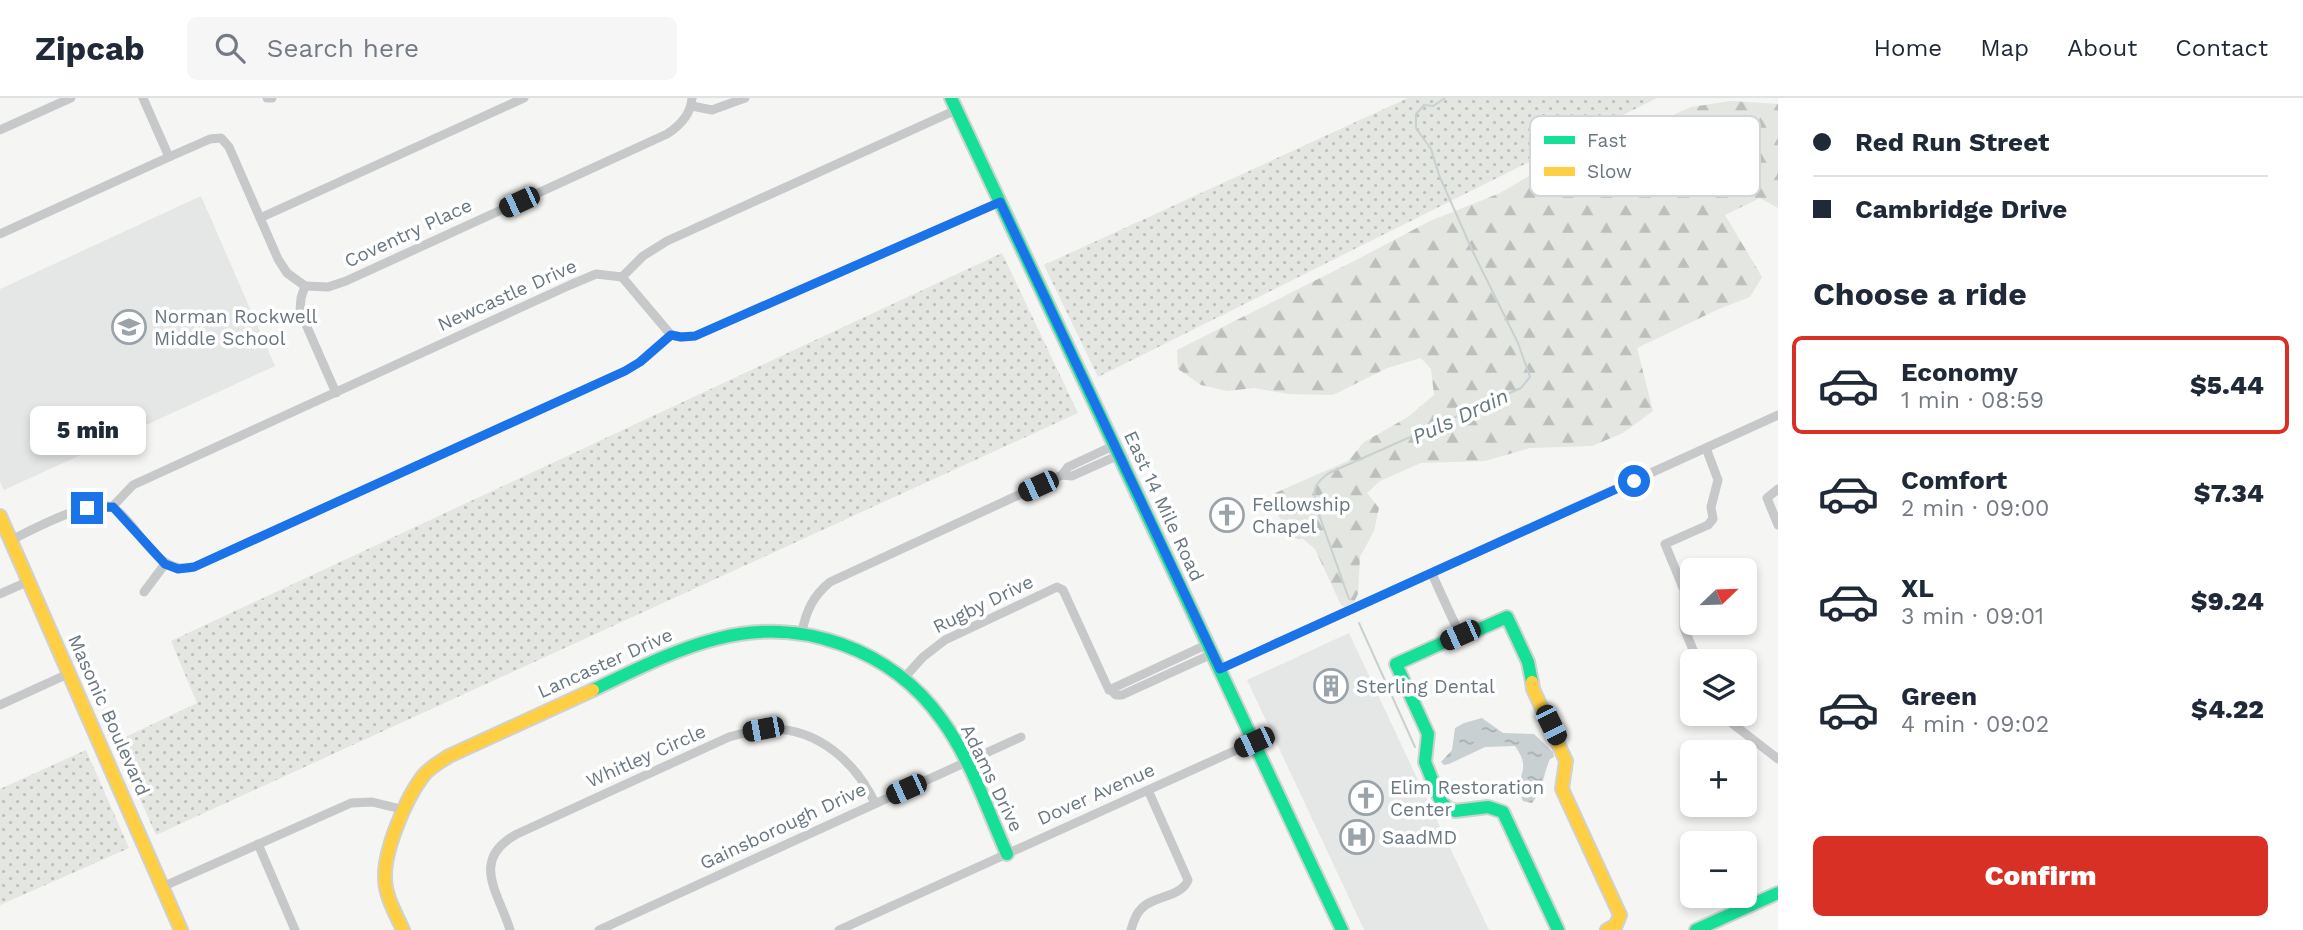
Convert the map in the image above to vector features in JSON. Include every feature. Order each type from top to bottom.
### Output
[{"type":"street","points":[[0,130],[71,98]]},
{"type":"street","points":[[144,98],[169,157]]},
{"type":"street","points":[[260,218],[524,98]]},
{"type":"street","name":"Coventry Place","points":[[305,286],[328,287],[346,281],[667,134],[682,121],[692,102],[712,110],[745,98]]},
{"type":"street","points":[[953,104],[667,241],[643,256],[622,277],[671,335],[695,336],[1000,202]]},
{"type":"street","name":"East 14 Mile Road","points":[[953,104],[1342,930]]},
{"type":"street","points":[[0,234],[210,139],[221,138],[229,147],[283,266],[305,286],[300,311],[335,393]]},
{"type":"street","name":"Newcastle Drive","points":[[113,507],[133,485],[589,276],[607,274],[622,277]]},
{"type":"street","points":[[10,540],[76,511],[98,506],[113,507],[165,564],[178,569],[188,568],[625,371],[640,362],[671,335]]},
{"type":"street","points":[[1220,669],[1778,415]]},
{"type":"street","points":[[1693,649],[1684,628],[1685,596],[1682,582],[1665,544],[1708,525],[1713,519],[1711,507],[1718,480],[1706,448]]},
{"type":"street","points":[[802,632],[809,606],[821,589],[830,582],[1062,475],[1068,467],[1117,450]]},
{"type":"street","points":[[1778,489],[1767,498],[1778,525]]},
{"type":"street","name":"Masonic Boulevard","points":[[0,516],[181,930]]},
{"type":"street","points":[[144,592],[165,564]]},
{"type":"street","points":[[1432,574],[1460,635]]},
{"type":"street","points":[[0,594],[29,581]]},
{"type":"street","name":"Rugby Drive","points":[[904,678],[923,657],[952,636],[1057,587],[1065,593],[1109,690],[1210,649]]},
{"type":"street","points":[[1558,930],[1500,808],[1453,811],[1441,802],[1425,762],[1426,728],[1396,664],[1507,617],[1528,662],[1534,689],[1563,751],[1566,761],[1562,789],[1620,915],[1616,925],[1607,930]]},
{"type":"street","name":"Lancaster Drive","points":[[403,930],[387,891],[385,879],[389,854],[405,810],[422,777],[431,768],[449,756],[705,640],[737,633],[773,630],[802,632]]},
{"type":"street","name":"Adams Drive","points":[[802,632],[854,648],[904,678],[941,719],[965,762],[1007,854]]},
{"type":"street","points":[[0,705],[69,673]]},
{"type":"street","points":[[1735,726],[1778,759]]},
{"type":"street","name":"Whitley Circle","points":[[510,930],[490,876],[494,854],[503,842],[729,737],[774,729],[817,740],[857,772],[875,803]]},
{"type":"street","name":"Gainsborough Drive","points":[[599,930],[1021,737]]},
{"type":"street","name":"Dover Avenue","points":[[839,930],[1254,742]]},
{"type":"street","points":[[1131,930],[1142,907],[1187,883],[1187,876],[1148,790]]},
{"type":"street","points":[[162,887],[351,803],[372,802],[405,810]]},
{"type":"street","points":[[258,844],[295,930]]},
{"type":"street","points":[[1696,930],[1778,893]]},
{"type":"shaded area","name":"Norman Rockwell Middle School","points":[[201,196],[275,366],[4,490],[0,482],[0,289]]},
{"type":"shaded area","points":[[1349,633],[1489,930],[1364,930],[1247,680]]},
{"type":"green space","points":[[1408,98],[1657,98],[1621,116],[1530,116],[1530,161],[1098,377],[1044,265]]},
{"type":"green space","points":[[1731,101],[1778,104],[1778,208],[1760,198],[1725,215],[1762,277],[1750,297],[1637,348],[1653,411],[1623,433],[1592,446],[1530,448],[1485,461],[1421,463],[1380,481],[1367,493],[1379,508],[1374,531],[1360,557],[1358,594],[1354,602],[1345,607],[1341,605],[1315,549],[1303,539],[1288,538],[1272,500],[1275,493],[1348,461],[1364,442],[1408,417],[1434,395],[1431,369],[1421,358],[1387,368],[1333,395],[1288,394],[1254,388],[1227,391],[1201,385],[1178,369],[1177,350],[1430,221],[1500,193],[1530,175],[1530,196],[1760,196],[1760,116],[1671,116],[1691,107]]},
{"type":"green space","points":[[1002,253],[1078,413],[156,835],[115,742],[197,703],[171,641]]},
{"type":"green space","points":[[86,750],[129,848],[0,905],[0,789]]},
{"type":"water","points":[[1482,718],[1503,733],[1534,734],[1553,752],[1554,757],[1550,759],[1541,788],[1532,803],[1523,801],[1517,788],[1523,766],[1515,746],[1485,747],[1449,764],[1444,765],[1441,762],[1452,750],[1455,728]]},
{"type":"waterway","name":"Puls Drain","points":[[1349,599],[1316,506],[1314,495],[1320,480],[1329,473],[1521,388],[1530,377],[1518,343],[1439,175],[1431,149],[1416,128],[1416,114],[1424,105],[1433,106],[1445,98]]},
{"type":"waterway","name":"Puls Drain","points":[[1359,623],[1415,747]]},
{"type":"traffic: fast","points":[[951,98],[1342,930]]},
{"type":"traffic: fast","points":[[1532,682],[1528,662],[1507,617],[1396,664],[1428,734],[1425,762],[1441,802],[1455,811],[1488,807],[1503,812],[1558,930]]},
{"type":"traffic: fast","points":[[593,690],[684,649],[748,633],[780,632],[842,644],[871,657],[897,674],[921,695],[942,720],[970,768],[1007,854]]},
{"type":"traffic: fast","points":[[1696,930],[1778,893]]},
{"type":"traffic: slow","points":[[0,516],[181,930]]},
{"type":"traffic: slow","points":[[1532,682],[1566,761],[1562,789],[1620,915],[1616,925],[1607,930]]},
{"type":"traffic: slow","points":[[403,930],[387,891],[386,866],[397,825],[423,776],[449,756],[593,690]]},
{"type":"place","name":"Norman Rockwell Middle School","points":[[129,327]]},
{"type":"place","name":"Fellowship Chapel","points":[[1227,515]]},
{"type":"place","name":"Sterling Dental","points":[[1331,686]]},
{"type":"place","name":"Elim Restoration Center","points":[[1366,798]]},
{"type":"place","name":"SaadMD","points":[[1357,837]]},
{"type":"route","points":[[87,508],[113,507],[165,564],[178,569],[194,567],[625,371],[652,353],[671,335],[687,338],[695,336],[1000,202],[1220,669],[1634,481]]}]
